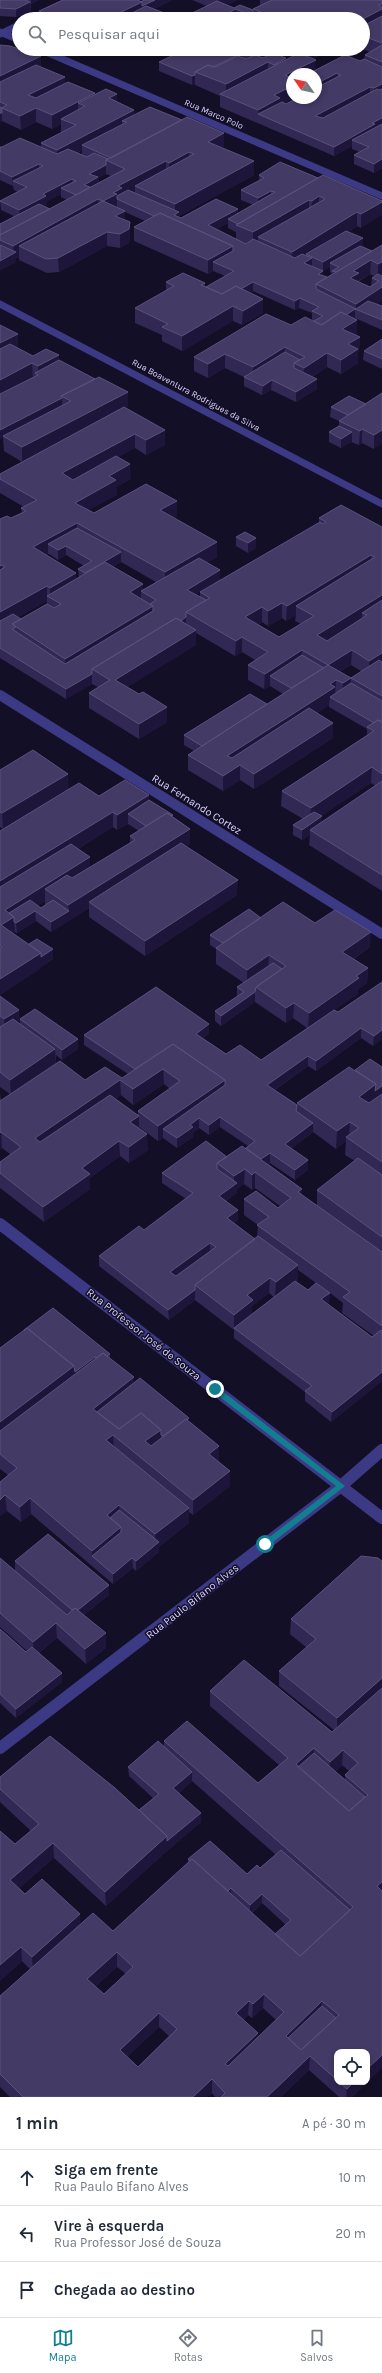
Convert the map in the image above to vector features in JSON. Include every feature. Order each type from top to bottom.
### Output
[{"type":"street","points":[[45,12],[70,0]]},
{"type":"street","points":[[1,33],[12,28]]},
{"type":"street","points":[[1,33],[12,37]]},
{"type":"street","name":"Rua Marco Polo","points":[[55,56],[382,196]]},
{"type":"street","name":"Rua Boaventura Rodrigues da Silva","points":[[0,304],[382,504]]},
{"type":"street","name":"Rua Fernando Cortez","points":[[0,695],[382,934]]},
{"type":"street","name":"Rua Professor José de Souza","points":[[0,1224],[382,1518]]},
{"type":"street","name":"Rua Paulo Bifano Alves","points":[[0,1748],[341,1486],[382,1450]]},
{"type":"building","points":[[0,0],[25,0],[30,2],[16,9],[0,8]]},
{"type":"building","points":[[63,0],[137,0],[142,2],[121,12],[39,11]]},
{"type":"building","points":[[144,0],[155,0],[142,6],[141,2]]},
{"type":"building","points":[[272,0],[382,0],[382,4],[378,5],[382,7],[382,9],[370,15],[370,12],[261,12],[253,9]]},
{"type":"building","points":[[217,1],[234,8],[240,5],[253,10],[253,12],[243,12],[236,9],[230,12],[194,12]]},
{"type":"building","points":[[146,6],[162,12],[134,12]]},
{"type":"building","points":[[382,16],[382,43],[370,39],[370,22]]},
{"type":"building","points":[[0,45],[12,47],[12,56],[41,56],[0,76]]},
{"type":"building","points":[[382,45],[382,62],[367,56],[370,56],[370,52]]},
{"type":"building","points":[[171,56],[236,56],[213,67],[208,65],[195,72],[195,75],[192,76],[159,62]]},
{"type":"building","points":[[238,56],[246,59],[253,56],[263,58],[267,56],[281,56],[286,58],[274,65],[268,62],[226,84],[195,72],[208,65],[215,67]]},
{"type":"building","points":[[293,56],[306,56],[316,60],[299,68],[286,68],[286,89],[274,95],[280,98],[258,110],[220,94]]},
{"type":"building","points":[[343,56],[348,56],[360,61],[364,59],[382,67],[382,84],[374,88],[370,87],[315,116],[323,118],[377,89],[382,89],[382,118],[372,123],[375,124],[334,147],[258,114],[282,102],[286,104],[322,104],[322,85],[341,75],[337,73],[322,81],[322,68],[320,68]]},
{"type":"building","points":[[36,65],[65,77],[28,95],[36,98],[68,82],[95,93],[52,115],[36,108],[20,116],[2,108],[7,105],[0,102],[0,82]]},
{"type":"building","points":[[106,89],[117,94],[109,98],[134,110],[57,150],[41,143],[76,125],[61,119],[85,106],[78,103]]},
{"type":"building","points":[[0,107],[2,108],[2,113],[0,113]]},
{"type":"building","points":[[150,107],[182,120],[111,158],[82,145],[127,122],[122,121]]},
{"type":"building","points":[[187,117],[224,133],[208,142],[254,161],[175,204],[135,186],[194,154],[189,152],[169,163],[166,161],[118,186],[122,188],[113,193],[117,194],[103,201],[98,199],[13,246],[0,240],[0,235],[125,169],[106,160]]},
{"type":"building","points":[[382,124],[382,159],[374,164],[354,155],[369,147],[352,140]]},
{"type":"building","points":[[20,138],[57,154],[68,149],[87,157],[94,153],[108,159],[106,160],[106,165],[89,174],[98,177],[84,185],[90,187],[76,195],[61,188],[76,181],[72,179],[43,194],[46,196],[19,210],[0,201],[27,187],[13,181],[43,166],[39,164],[12,177],[0,171],[0,147]]},
{"type":"building","points":[[280,162],[318,178],[238,224],[228,219],[275,192],[271,191],[258,198],[241,190],[264,178],[259,175]]},
{"type":"building","points":[[323,175],[382,202],[361,214],[357,212],[292,252],[258,237],[325,199],[319,196],[312,201],[309,200],[253,232],[236,225]]},
{"type":"building","points":[[128,190],[179,212],[174,215],[181,218],[216,199],[238,209],[208,225],[246,244],[253,239],[295,258],[302,254],[312,258],[304,263],[323,271],[318,274],[327,277],[316,284],[316,289],[356,309],[368,301],[382,306],[382,320],[355,309],[346,315],[341,312],[321,325],[314,321],[323,316],[312,311],[319,307],[300,298],[295,301],[253,282],[241,289],[236,286],[222,294],[206,287],[234,271],[213,262],[233,251],[233,246],[160,213],[154,216],[117,199],[117,196]]},
{"type":"building","points":[[103,201],[125,211],[115,216],[130,222],[129,229],[120,234],[107,232],[58,258],[46,259],[19,246]]},
{"type":"building","points":[[39,204],[50,209],[0,235],[0,224]]},
{"type":"building","points":[[160,213],[233,246],[208,260],[134,227]]},
{"type":"building","points":[[346,231],[363,238],[323,262],[306,254]]},
{"type":"building","points":[[0,245],[16,252],[0,261]]},
{"type":"building","points":[[382,245],[382,262],[378,264],[371,260],[353,271],[359,273],[350,278],[370,287],[379,281],[372,278],[378,274],[382,276],[382,287],[356,304],[316,284]]},
{"type":"building","points":[[360,246],[372,251],[336,272],[332,271],[339,267],[330,263]]},
{"type":"building","points":[[183,273],[205,283],[201,285],[222,294],[236,286],[263,299],[243,311],[233,306],[182,336],[162,327],[168,324],[135,308],[174,286],[166,282]]},
{"type":"building","points":[[341,312],[357,320],[342,329],[360,337],[348,344],[358,349],[341,360],[327,353],[304,368],[294,363],[305,357],[285,347],[253,367],[225,354],[208,364],[194,357],[266,314],[291,325],[305,317],[322,325]]},
{"type":"building","points":[[0,325],[18,334],[0,343]]},
{"type":"building","points":[[382,339],[382,359],[364,351]]},
{"type":"building","points":[[10,344],[33,356],[46,349],[59,355],[38,366],[32,363],[0,380],[0,349]]},
{"type":"building","points":[[285,352],[300,360],[294,363],[294,368],[317,379],[296,392],[272,380],[263,386],[244,377]]},
{"type":"building","points":[[59,360],[95,379],[0,430],[0,394],[38,375],[35,373]]},
{"type":"building","points":[[99,377],[128,392],[22,447],[3,436],[71,401],[61,396]]},
{"type":"building","points":[[382,393],[382,430],[374,435],[362,429],[360,431],[339,421]]},
{"type":"building","points":[[349,396],[366,404],[348,415],[331,407]]},
{"type":"building","points":[[124,407],[165,430],[146,440],[135,434],[62,473],[73,480],[116,456],[130,464],[109,476],[116,480],[75,503],[94,513],[146,484],[177,501],[160,510],[217,542],[165,572],[77,523],[33,547],[76,573],[50,588],[47,586],[0,612],[0,570],[5,567],[2,565],[0,566],[0,519],[7,516],[11,518],[26,511],[21,508],[37,500],[0,479],[0,474]]},
{"type":"building","points":[[339,426],[352,432],[341,439],[329,432]]},
{"type":"building","points":[[341,505],[382,527],[382,595],[317,635],[327,641],[367,615],[362,613],[382,600],[382,653],[369,661],[352,650],[328,665],[302,650],[265,674],[248,665],[268,652],[242,637],[236,641],[186,612],[210,598],[200,592],[320,522],[323,524],[326,522],[319,518]],"holes":[[[371,555],[375,557],[296,606],[314,616],[279,637],[245,617],[262,607],[268,611],[282,603],[287,606]]]},
{"type":"building","points":[[77,528],[121,552],[85,573],[78,569],[92,561],[66,546],[58,550],[48,544]]},
{"type":"building","points":[[245,532],[256,538],[248,543],[236,537]]},
{"type":"building","points":[[199,558],[220,570],[187,590],[206,600],[186,612],[186,617],[181,621],[176,618],[92,669],[92,674],[66,689],[0,648],[0,621],[13,614],[21,619],[12,624],[16,627],[12,629],[65,664],[153,611],[153,606],[150,604],[156,600],[141,591]]},
{"type":"building","points":[[105,562],[143,584],[130,592],[153,606],[65,659],[12,624],[47,604],[54,608],[61,604],[47,596]]},
{"type":"building","points":[[176,618],[196,630],[115,680],[139,694],[143,692],[167,707],[139,724],[89,693],[110,680],[92,669]]},
{"type":"building","points":[[302,655],[324,668],[291,688],[270,676]]},
{"type":"building","points":[[379,660],[382,662],[382,696],[351,678]]},
{"type":"building","points":[[328,665],[351,678],[343,683],[336,680],[330,684],[335,687],[227,756],[232,758],[309,708],[333,723],[254,774],[240,765],[223,776],[188,755]]},
{"type":"building","points":[[351,683],[382,701],[382,722],[378,720],[374,723],[330,697]]},
{"type":"building","points":[[250,694],[267,704],[202,746],[184,735]]},
{"type":"building","points":[[378,720],[382,722],[382,774],[372,767],[311,808],[282,791],[374,731],[367,727]]},
{"type":"building","points":[[33,750],[68,774],[2,813],[0,812],[0,770]]},
{"type":"building","points":[[125,780],[149,795],[117,815],[113,812],[0,881],[0,831],[79,783],[99,796]]},
{"type":"building","points":[[382,781],[382,875],[310,830]]},
{"type":"building","points":[[149,800],[173,815],[171,816],[167,813],[146,826],[128,814]]},
{"type":"building","points":[[314,812],[322,816],[302,830],[293,825]]},
{"type":"building","points":[[167,813],[190,829],[68,905],[45,889],[67,875],[72,878],[135,840],[130,836]]},
{"type":"building","points":[[181,843],[238,880],[145,941],[89,902]]},
{"type":"building","points":[[71,844],[90,857],[5,910],[14,917],[1,925],[41,953],[0,979],[0,949],[2,947],[0,946],[0,887]]},
{"type":"building","points":[[30,900],[41,908],[53,900],[69,911],[51,922],[35,911],[16,923],[14,922],[14,917],[9,913]]},
{"type":"building","points":[[283,902],[315,923],[335,910],[371,932],[342,952],[368,968],[356,976],[359,978],[309,1013],[294,1003],[286,1008],[256,987],[286,966],[269,955],[247,970],[216,948]]},
{"type":"building","points":[[249,909],[261,918],[223,943],[210,935]]},
{"type":"building","points":[[37,939],[53,949],[41,957],[41,953],[29,944]]},
{"type":"building","points":[[273,963],[282,969],[256,987],[255,992],[221,1016],[215,1011],[244,992],[237,987]]},
{"type":"building","points":[[382,982],[382,1030],[374,1036],[361,1028],[316,1061],[308,1056],[267,1085],[297,1105],[296,1111],[313,1123],[285,1144],[308,1160],[295,1170],[270,1153],[261,1159],[246,1148],[255,1141],[220,1117],[209,1125],[199,1118],[190,1125],[193,1127],[177,1138],[163,1129],[225,1085],[225,1080],[173,1044],[135,1069],[84,1035],[156,987],[209,1024],[196,1034],[226,1054],[240,1045],[261,1060],[334,1010],[338,1012]]},
{"type":"building","points":[[0,996],[19,1010],[4,1019],[0,1016]]},
{"type":"building","points":[[35,1009],[78,1039],[62,1050],[20,1019]]},
{"type":"building","points":[[13,1019],[55,1049],[10,1080],[0,1072],[0,1027]]},
{"type":"building","points":[[173,1044],[225,1080],[158,1126],[138,1111],[180,1081],[163,1069],[133,1089],[120,1080],[35,1138],[40,1142],[110,1095],[139,1116],[130,1122],[147,1134],[129,1147],[119,1141],[82,1168],[90,1174],[43,1207],[0,1173],[0,1162],[21,1147],[1,1132],[0,1133],[0,1101],[60,1061],[85,1080],[105,1067],[122,1078]]},
{"type":"building","points":[[370,1059],[382,1067],[382,1086],[375,1091],[376,1084],[355,1070]]},
{"type":"building","points":[[349,1067],[376,1084],[359,1097],[369,1103],[382,1094],[382,1162],[346,1137],[359,1128],[350,1122],[337,1131],[297,1103]]},
{"type":"building","points":[[206,1141],[227,1157],[217,1163],[217,1169],[237,1183],[219,1196],[238,1210],[227,1218],[255,1239],[195,1285],[195,1290],[168,1310],[99,1256],[139,1226],[144,1230],[193,1193],[162,1173]],"holes":[[[210,1243],[216,1247],[176,1276],[170,1272]]]},
{"type":"building","points":[[242,1146],[302,1189],[298,1192],[382,1252],[382,1326],[343,1297],[350,1292],[257,1225],[269,1217],[244,1199],[256,1191],[278,1208],[291,1198],[255,1172],[252,1175],[245,1169],[234,1176],[217,1163]]},
{"type":"building","points":[[358,1158],[382,1175],[382,1237],[317,1190]]},
{"type":"building","points":[[258,1236],[298,1265],[276,1282],[270,1278],[247,1295],[253,1300],[234,1315],[195,1285]]},
{"type":"building","points":[[295,1281],[308,1290],[316,1283],[330,1293],[321,1299],[372,1337],[381,1330],[382,1331],[382,1372],[332,1412],[305,1391],[312,1386],[234,1328]]},
{"type":"building","points":[[53,1308],[110,1354],[107,1356],[103,1353],[97,1358],[95,1357],[75,1372],[74,1366],[27,1328],[24,1331],[24,1330]]},
{"type":"building","points":[[27,1328],[74,1366],[0,1422],[0,1348]]},
{"type":"building","points":[[103,1353],[134,1377],[93,1409],[119,1429],[141,1413],[161,1430],[145,1441],[151,1446],[186,1419],[219,1446],[209,1454],[230,1471],[193,1500],[113,1435],[106,1440],[189,1508],[155,1534],[119,1505],[107,1515],[121,1527],[92,1551],[30,1498],[20,1507],[5,1495],[0,1500],[0,1482],[17,1468],[0,1454],[0,1431]]},
{"type":"building","points":[[140,1378],[189,1418],[163,1436],[161,1435],[161,1430],[141,1413],[119,1429],[97,1412]]},
{"type":"building","points":[[119,1510],[159,1542],[136,1561],[132,1558],[113,1574],[92,1556],[121,1532],[121,1527],[110,1518]]},
{"type":"building","points":[[48,1534],[109,1585],[78,1610],[75,1608],[72,1610],[15,1561]]},
{"type":"building","points":[[361,1556],[378,1558],[382,1561],[382,1678],[337,1718],[279,1671],[316,1639],[291,1619]]},
{"type":"building","points":[[0,1558],[67,1615],[75,1608],[106,1633],[85,1649],[56,1623],[33,1642],[0,1613]]},
{"type":"building","points":[[0,1629],[26,1652],[32,1647],[62,1673],[16,1709],[0,1694]]},
{"type":"building","points":[[244,1660],[332,1732],[382,1688],[382,1882],[377,1886],[382,1891],[382,2055],[370,2066],[370,2049],[334,2049],[334,2077],[310,2056],[267,2097],[221,2097],[225,2093],[212,2079],[193,2097],[23,2097],[0,2074],[0,1996],[93,1913],[113,1931],[192,1859],[300,1956],[353,1907],[164,1741],[187,1721],[258,1783],[288,1758],[210,1691]],"holes":[[[314,1748],[330,1762],[343,1750],[358,1763],[345,1775],[368,1795],[349,1811],[296,1764]],[[117,1952],[133,1967],[104,1994],[87,1979]],[[264,1994],[284,2012],[228,2066],[225,2064],[258,2033],[236,2013],[249,2001],[253,2004]],[[322,2001],[339,2015],[301,2050],[286,2036]],[[159,2013],[177,2029],[138,2067],[120,2050]]]},
{"type":"building","points":[[50,1736],[115,1788],[167,1836],[105,1892],[53,1843],[10,1880],[25,1894],[42,1879],[80,1914],[32,1957],[21,1947],[0,1965],[0,1831],[15,1844],[39,1824],[0,1789],[0,1777]]},
{"type":"building","points":[[158,1741],[192,1772],[173,1788],[201,1813],[167,1841],[167,1836],[139,1810],[159,1794],[128,1767]]},
{"type":"building","points":[[314,1753],[365,1797],[349,1811],[298,1767]]},
{"type":"building","points":[[210,1841],[247,1874],[257,1865],[260,1868],[281,1850],[350,1910],[300,1956],[275,1934],[291,1920],[262,1894],[250,1905],[231,1888],[228,1891],[192,1859],[190,1861],[188,1859]]},
{"type":"building","points":[[322,2006],[336,2018],[301,2050],[288,2038]]},
{"type":"building","points":[[342,2085],[351,2085],[347,2089]]},
{"type":"route","points":[[215,1389],[341,1486],[265,1544]]}]
